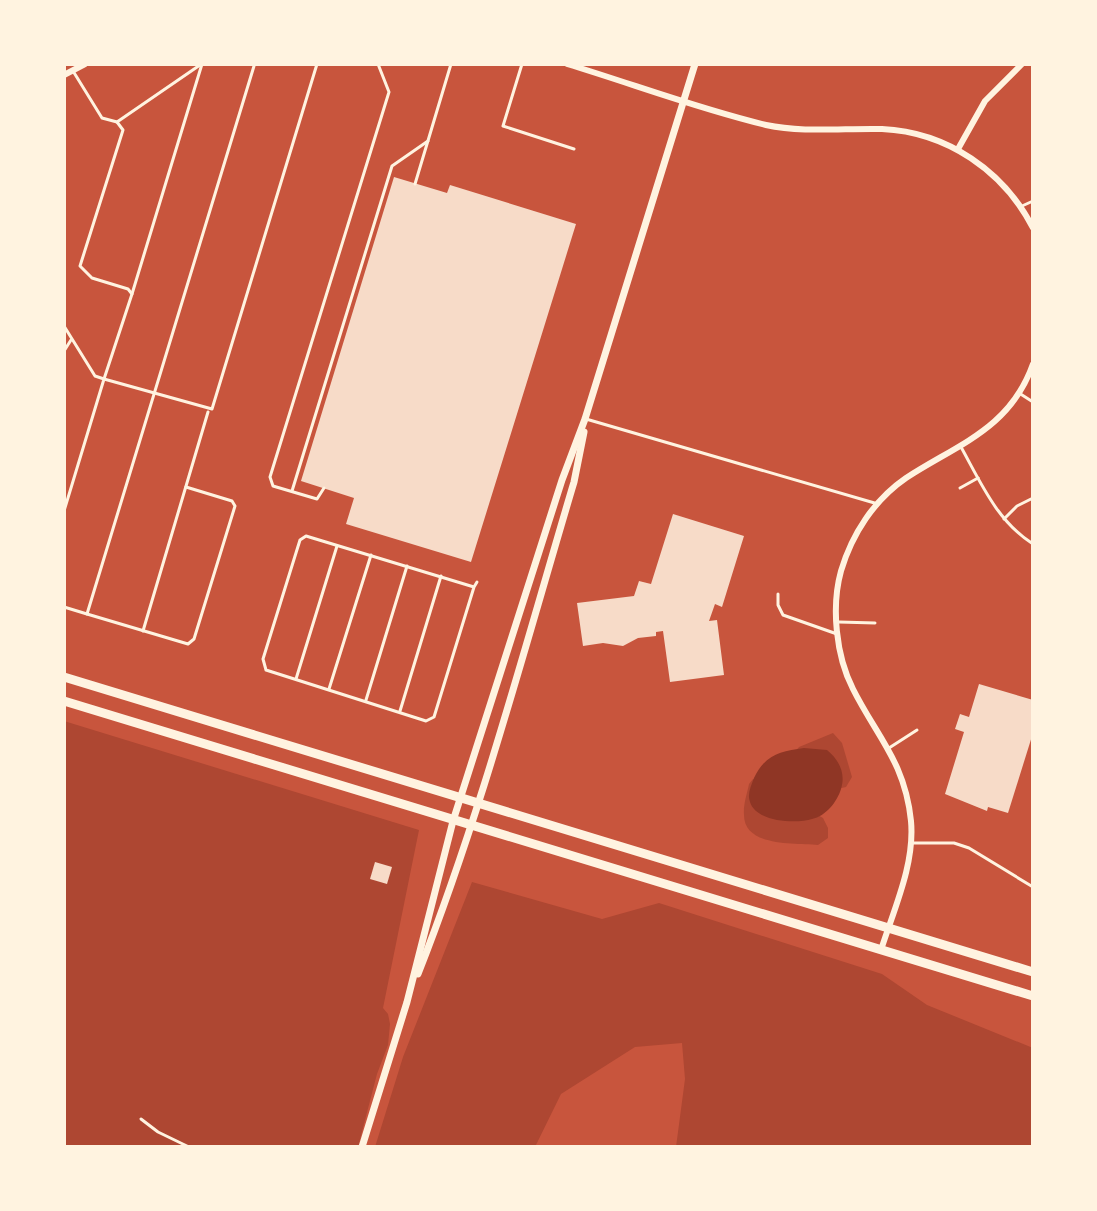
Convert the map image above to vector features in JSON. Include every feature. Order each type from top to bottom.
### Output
[{"type":"main road","points":[[64,677],[1033,972]]},
{"type":"main road","points":[[64,701],[1033,996]]},
{"type":"street","points":[[64,75],[85,64]]},
{"type":"street","points":[[567,64],[767,125],[885,130],[923,136],[958,149],[990,173],[1022,206],[1033,228]]},
{"type":"street","points":[[362,1147],[407,1002],[460,798],[562,480],[585,419],[695,64]]},
{"type":"street","points":[[958,149],[985,101],[1022,64]]},
{"type":"street","points":[[881,950],[906,871],[911,843],[907,798],[889,748],[851,685],[837,634],[843,564],[856,532],[878,504],[906,479],[977,438],[1019,393],[1033,364]]},
{"type":"street","points":[[407,1002],[444,908],[471,826],[574,482],[585,419]]},
{"type":"lane","points":[[117,122],[201,64]]},
{"type":"lane","points":[[64,511],[201,64]]},
{"type":"lane","points":[[239,64],[295,64]]},
{"type":"lane","points":[[143,631],[208,410],[212,409],[317,64]]},
{"type":"lane","points":[[324,488],[317,499],[273,486],[270,477],[389,92],[378,64]]},
{"type":"lane","points":[[415,184],[451,64]]},
{"type":"lane","points":[[522,64],[503,126],[574,149]]},
{"type":"lane","points":[[87,614],[254,66]]},
{"type":"lane","points":[[73,71],[102,118],[117,122],[123,130],[80,266],[92,278],[128,289],[132,294]]},
{"type":"lane","points":[[292,491],[392,166],[428,141]]},
{"type":"lane","points":[[1022,206],[1033,201]]},
{"type":"lane","points":[[64,326],[95,376],[208,410]]},
{"type":"lane","points":[[64,351],[71,340]]},
{"type":"lane","points":[[1019,393],[1033,402]]},
{"type":"lane","points":[[585,419],[878,504]]},
{"type":"lane","points":[[961,447],[991,503],[1033,544]]},
{"type":"lane","points":[[960,488],[978,478]]},
{"type":"lane","points":[[64,607],[188,644],[194,639],[235,506],[232,501],[186,487]]},
{"type":"lane","points":[[1004,519],[1017,506],[1033,498]]},
{"type":"lane","points":[[474,587],[306,536],[300,540],[263,659],[266,670],[426,721],[434,717],[477,582]]},
{"type":"lane","points":[[296,679],[337,546]]},
{"type":"lane","points":[[329,690],[371,555]]},
{"type":"lane","points":[[365,701],[407,566]]},
{"type":"lane","points":[[400,712],[441,576]]},
{"type":"lane","points":[[778,594],[778,605],[783,615],[837,634]]},
{"type":"lane","points":[[836,622],[875,623]]},
{"type":"lane","points":[[889,748],[917,730]]},
{"type":"lane","points":[[911,843],[954,843],[969,848],[1033,887]]},
{"type":"lane","points":[[141,1119],[158,1132],[189,1147]]},
{"type":"shaded area","points":[[64,721],[419,830],[383,1008],[390,1024],[388,1045],[358,1147],[64,1147]]},
{"type":"shaded area","points":[[833,733],[842,743],[852,777],[846,787],[837,789],[795,752],[799,747]]},
{"type":"shaded area","points":[[804,748],[827,750],[838,763],[842,783],[834,803],[822,815],[805,821],[777,820],[760,814],[754,809],[749,796],[758,770],[774,756]]},
{"type":"shaded area","points":[[753,779],[823,818],[828,828],[828,838],[818,845],[797,844],[772,841],[752,833],[746,825],[744,811],[749,784]]},
{"type":"shaded area","points":[[472,882],[602,919],[659,903],[882,974],[927,1005],[1033,1048],[1033,1147],[676,1147],[685,1079],[682,1043],[635,1047],[561,1094],[535,1147],[375,1147],[403,1057]]},
{"type":"building","points":[[394,177],[447,193],[450,185],[576,224],[471,562],[346,524],[354,498],[301,481]]},
{"type":"building","points":[[673,514],[744,536],[722,607],[715,604],[709,621],[717,620],[724,675],[670,682],[663,631],[623,646],[603,643],[583,646],[577,603],[634,596],[639,581],[651,584]]},
{"type":"building","points":[[979,684],[1033,700],[1033,733],[1008,813],[988,807],[987,811],[945,794],[964,732],[955,729],[960,714],[969,717]]},
{"type":"building","points":[[375,862],[392,867],[387,884],[370,879]]}]
